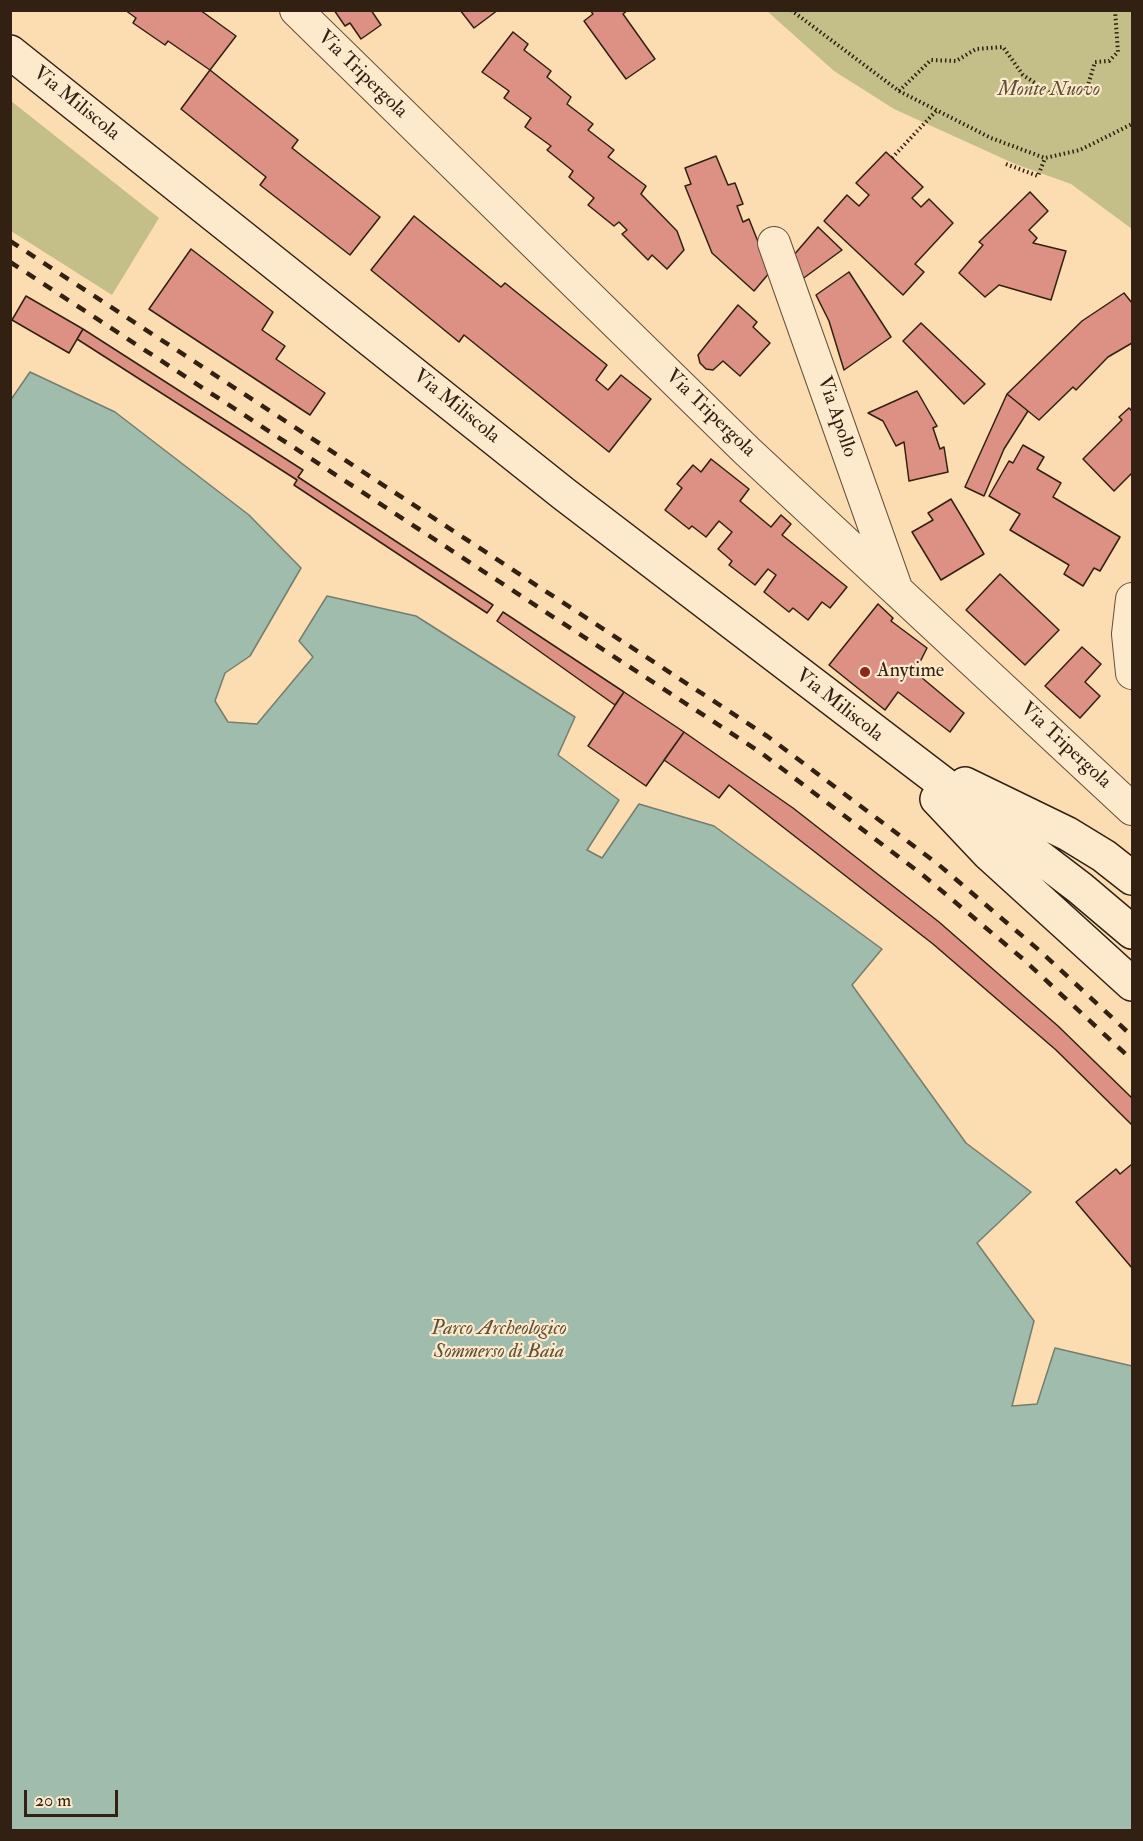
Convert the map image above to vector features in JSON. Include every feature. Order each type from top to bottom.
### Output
[{"type":"main road","name":"Via Miliscola","points":[[10,52],[564,494],[905,757],[1061,873],[1132,932]]},
{"type":"main road","name":"Via Miliscola","points":[[905,757],[1037,818],[1104,856],[1132,878]]},
{"type":"main road","name":"Via Miliscola","points":[[905,757],[946,810],[988,853],[1132,984]]},
{"type":"street","name":"Via Tripergola","points":[[296,10],[628,336],[897,591],[1132,809]]},
{"type":"street","name":"Via Apollo","points":[[774,243],[897,591]]},
{"type":"street","points":[[1132,599],[1128,634],[1132,673]]},
{"type":"path","points":[[791,10],[899,91],[991,138],[1045,158],[1080,150],[1132,124]]},
{"type":"path","points":[[899,91],[931,60],[956,61],[976,49],[1003,47],[1023,75],[1050,93],[1079,93],[1088,85],[1095,62],[1109,61],[1118,52],[1115,10]]},
{"type":"path","points":[[892,158],[936,111]]},
{"type":"path","points":[[1006,164],[1038,176],[1045,158]]},
{"type":"green space","name":"Monte Nuovo","points":[[767,11],[1132,11],[1132,229],[1071,184],[1015,164],[894,109],[834,71]]},
{"type":"green space","points":[[11,101],[159,218],[112,295],[11,231]]},
{"type":"shaded area","name":"Parco Archeologico Sommerso di Baia","points":[[30,372],[115,412],[249,515],[301,568],[250,656],[225,673],[215,701],[228,722],[257,724],[313,657],[299,641],[327,596],[416,616],[575,717],[558,755],[619,800],[587,850],[602,858],[639,804],[714,826],[882,949],[852,985],[966,1143],[1031,1192],[977,1243],[1034,1321],[1012,1406],[1037,1404],[1055,1348],[1132,1366],[1132,1830],[11,1830],[10,401]]},
{"type":"building","points":[[125,10],[200,10],[236,36],[210,70],[168,41],[165,45],[133,23],[136,18]]},
{"type":"building","points":[[334,10],[371,10],[381,25],[361,39],[350,23],[345,26]]},
{"type":"building","points":[[460,10],[498,10],[474,28]]},
{"type":"building","points":[[590,10],[628,10],[623,14],[655,59],[626,79],[584,21],[593,14]]},
{"type":"building","points":[[513,32],[528,44],[524,50],[551,71],[547,77],[571,97],[567,104],[593,124],[588,130],[614,150],[608,157],[646,186],[641,194],[677,231],[684,250],[667,269],[652,255],[648,260],[622,234],[627,230],[619,222],[614,226],[588,205],[594,198],[569,177],[573,171],[547,150],[551,146],[525,127],[531,118],[504,98],[509,91],[482,72]]},
{"type":"building","points":[[210,70],[298,140],[292,148],[380,217],[350,255],[260,185],[266,177],[181,109]]},
{"type":"building","points":[[886,152],[923,187],[912,198],[921,207],[929,199],[953,223],[915,264],[924,272],[903,295],[824,221],[847,195],[859,206],[869,195],[856,183]]},
{"type":"building","points":[[716,156],[728,185],[735,183],[743,204],[737,206],[743,222],[749,219],[770,272],[754,291],[712,253],[685,186],[691,184],[685,168]]},
{"type":"building","points":[[1030,192],[1048,211],[1029,230],[1037,238],[1033,243],[1066,251],[1051,300],[999,285],[985,297],[959,273],[983,245],[979,242]]},
{"type":"building","points":[[414,216],[501,287],[505,283],[607,365],[596,380],[608,390],[621,375],[651,399],[609,452],[464,335],[459,342],[371,270]]},
{"type":"building","points":[[818,227],[842,250],[801,280],[793,256]]},
{"type":"building","points":[[191,249],[273,312],[262,330],[285,346],[276,359],[325,393],[310,415],[149,309]]},
{"type":"building","points":[[849,272],[891,337],[844,370],[829,321],[816,295]]},
{"type":"building","points":[[1124,293],[1132,303],[1132,343],[1108,357],[1076,390],[1073,387],[1039,420],[1007,394],[1082,321]]},
{"type":"building","points":[[26,296],[83,329],[69,353],[12,320]]},
{"type":"building","points":[[738,305],[757,322],[753,327],[770,343],[740,376],[723,361],[713,370],[706,369],[700,363],[698,355]]},
{"type":"building","points":[[921,323],[985,384],[964,404],[903,341]]},
{"type":"building","points":[[83,329],[303,470],[298,477],[493,605],[487,613],[294,485],[297,480],[77,339]]},
{"type":"building","points":[[917,391],[937,426],[933,428],[940,449],[944,447],[948,472],[909,481],[904,442],[896,446],[883,421],[868,413]]},
{"type":"building","points":[[1007,394],[1028,411],[1004,449],[984,496],[965,487]]},
{"type":"building","points":[[1129,408],[1132,411],[1132,473],[1114,491],[1083,459],[1122,420],[1119,417]]},
{"type":"building","points":[[1023,445],[1044,457],[1037,469],[1061,483],[1053,497],[1120,537],[1100,571],[1094,568],[1083,586],[1064,574],[1069,565],[1010,530],[1020,514],[989,496],[1009,461],[1013,463]]},
{"type":"building","points":[[711,459],[749,489],[740,501],[771,527],[781,515],[791,524],[782,535],[847,587],[830,608],[822,602],[808,620],[793,608],[789,612],[764,592],[776,575],[768,569],[755,585],[729,565],[732,561],[718,549],[732,532],[719,521],[706,537],[692,526],[689,529],[665,510],[682,488],[677,484],[693,465],[701,472]]},
{"type":"building","points":[[951,499],[984,554],[941,580],[912,532],[933,520],[928,513]]},
{"type":"building","points":[[1000,574],[1059,630],[1025,665],[966,610]]},
{"type":"building","points":[[878,604],[893,618],[891,621],[927,648],[915,672],[964,713],[950,732],[898,692],[885,710],[829,665]]},
{"type":"building","points":[[503,612],[624,692],[615,705],[497,621]]},
{"type":"building","points":[[1082,647],[1101,664],[1085,682],[1100,696],[1080,718],[1045,686]]},
{"type":"building","points":[[624,692],[684,732],[646,786],[588,746]]},
{"type":"building","points":[[684,732],[793,808],[939,922],[1058,1026],[1132,1098],[1132,1125],[1056,1050],[933,944],[729,785],[719,798],[664,760]]},
{"type":"building","points":[[1132,1164],[1132,1268],[1076,1202],[1116,1169],[1120,1174]]},
{"type":"railway","points":[[10,241],[767,736],[939,865],[1040,951],[1132,1036]]},
{"type":"railway","points":[[10,262],[760,752],[924,876],[1023,959],[1132,1060]]},
{"type":"place","name":"Anytime","points":[[865,672]]}]
